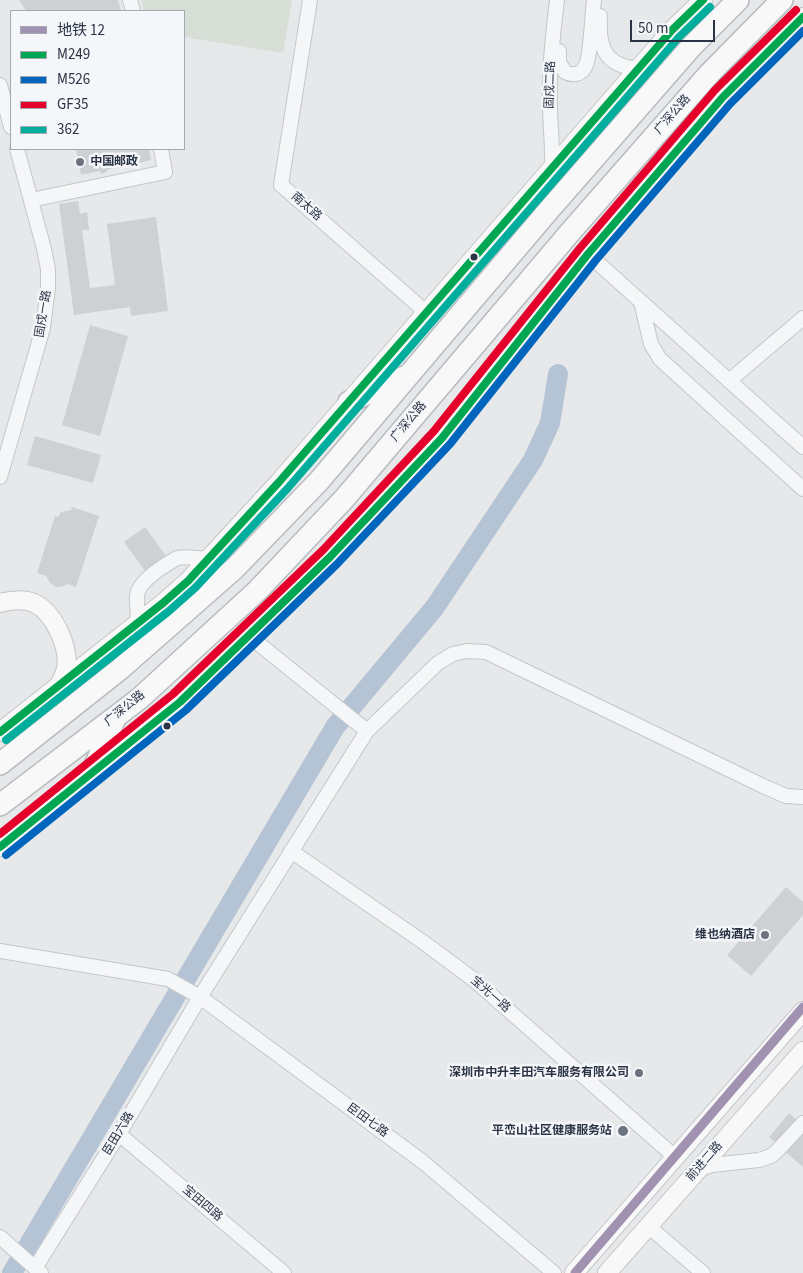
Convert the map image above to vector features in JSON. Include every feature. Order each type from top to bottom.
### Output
[{"type":"highway","points":[[0,764],[120,669],[235,568],[319,481],[548,211],[691,47],[738,0]]},
{"type":"highway","name":"广深公路","points":[[0,806],[139,699],[257,591],[344,499],[572,230],[710,73],[782,0]]},
{"type":"highway","points":[[349,402],[408,375]]},
{"type":"highway","points":[[92,773],[116,716]]},
{"type":"main road","points":[[0,732],[59,687],[188,581],[349,402],[672,30],[703,0]]},
{"type":"main road","points":[[0,848],[180,702],[330,557],[442,438],[588,254],[723,97],[803,17]]},
{"type":"main road","points":[[0,603],[11,600],[34,602],[47,613],[58,629],[66,648],[66,668],[59,687]]},
{"type":"main road","name":"前进二路","points":[[574,1273],[803,1011]]},
{"type":"main road","name":"前进二路","points":[[607,1273],[803,1050]]},
{"type":"street","name":"南太路","points":[[310,0],[281,185],[427,313]]},
{"type":"street","name":"固戍二路","points":[[552,169],[550,78],[557,0]]},
{"type":"street","points":[[564,0],[559,62],[565,72],[574,74],[582,72],[587,64],[594,0]]},
{"type":"street","points":[[600,0],[599,29],[606,54],[613,62],[624,67],[639,69]]},
{"type":"street","points":[[0,85],[10,123]]},
{"type":"street","name":"固戍一路","points":[[0,477],[37,350],[47,307],[48,269],[17,150]]},
{"type":"street","points":[[31,200],[165,172],[161,150]]},
{"type":"street","points":[[588,254],[803,447]]},
{"type":"street","points":[[641,302],[651,344],[660,359],[803,489]]},
{"type":"street","points":[[729,381],[803,318]]},
{"type":"street","points":[[137,624],[137,595],[143,582],[177,558],[203,560],[211,557]]},
{"type":"street","points":[[249,636],[367,731]]},
{"type":"street","name":"臣田六路","points":[[38,1271],[200,997],[367,731],[438,663],[453,654],[467,651],[486,652],[762,786],[786,796],[803,798]]},
{"type":"street","name":"宝光一路","points":[[291,851],[473,980],[675,1157]]},
{"type":"street","name":"臣田七路","points":[[0,951],[168,979],[200,997],[423,1162],[554,1273]]},
{"type":"street","points":[[698,1170],[712,1165],[759,1160],[771,1156],[803,1123]]},
{"type":"street","name":"宝田四路","points":[[119,1134],[284,1273]]},
{"type":"street","points":[[648,1226],[703,1273]]},
{"type":"street","points":[[5,1241],[38,1271]]},
{"type":"shaded area","points":[[142,0],[292,0],[283,53],[185,37],[185,10],[144,10]]},
{"type":"building","points":[[19,0],[118,0],[121,10],[25,10]]},
{"type":"building","points":[[76,150],[149,150],[151,160],[136,164],[136,167],[130,168],[129,165],[107,170],[107,172],[101,174],[100,171],[81,175]]},
{"type":"building","points":[[78,201],[80,214],[87,212],[89,230],[82,230],[90,288],[115,285],[107,224],[156,217],[168,311],[131,316],[130,307],[74,315],[59,204]]},
{"type":"building","points":[[90,325],[128,336],[100,436],[62,425]]},
{"type":"building","points":[[35,436],[101,455],[93,483],[27,465]]},
{"type":"building","points":[[72,507],[99,516],[76,587],[67,584],[56,587],[50,583],[46,576],[37,573],[55,516],[58,517],[61,512],[71,510]]},
{"type":"building","points":[[145,527],[169,560],[148,575],[124,542]]},
{"type":"building","name":"维也纳酒店","points":[[786,887],[803,902],[803,915],[751,976],[727,955]]},
{"type":"building","points":[[789,1113],[803,1125],[803,1167],[769,1137]]},
{"type":"waterway","points":[[12,1273],[335,727],[435,607],[533,460],[550,423],[558,374]]},
{"type":"metro line","name":"12","points":[[575,1273],[803,1007]]},
{"type":"transit line","name":"M249","points":[[0,732],[188,581],[279,482],[672,30],[703,0]]},
{"type":"transit line","name":"362","points":[[6,740],[169,611],[195,588],[287,489],[679,37],[710,7]]},
{"type":"transit line","name":"GF35","points":[[0,834],[173,694],[323,550],[434,431],[580,248],[715,90],[796,10]]},
{"type":"transit line","name":"M249","points":[[0,847],[180,702],[330,557],[442,438],[588,254],[723,97],[803,17]]},
{"type":"transit line","name":"M526","points":[[6,855],[186,710],[337,564],[450,444],[596,260],[730,104],[803,31]]},
{"type":"place","name":"中国邮政","points":[[80,162]]},
{"type":"place","name":"维也纳酒店","points":[[765,935]]},
{"type":"place","name":"深圳市中升丰田汽车服务有限公司","points":[[639,1073]]},
{"type":"place","name":"平峦山社区健康服务站","points":[[623,1131]]}]
